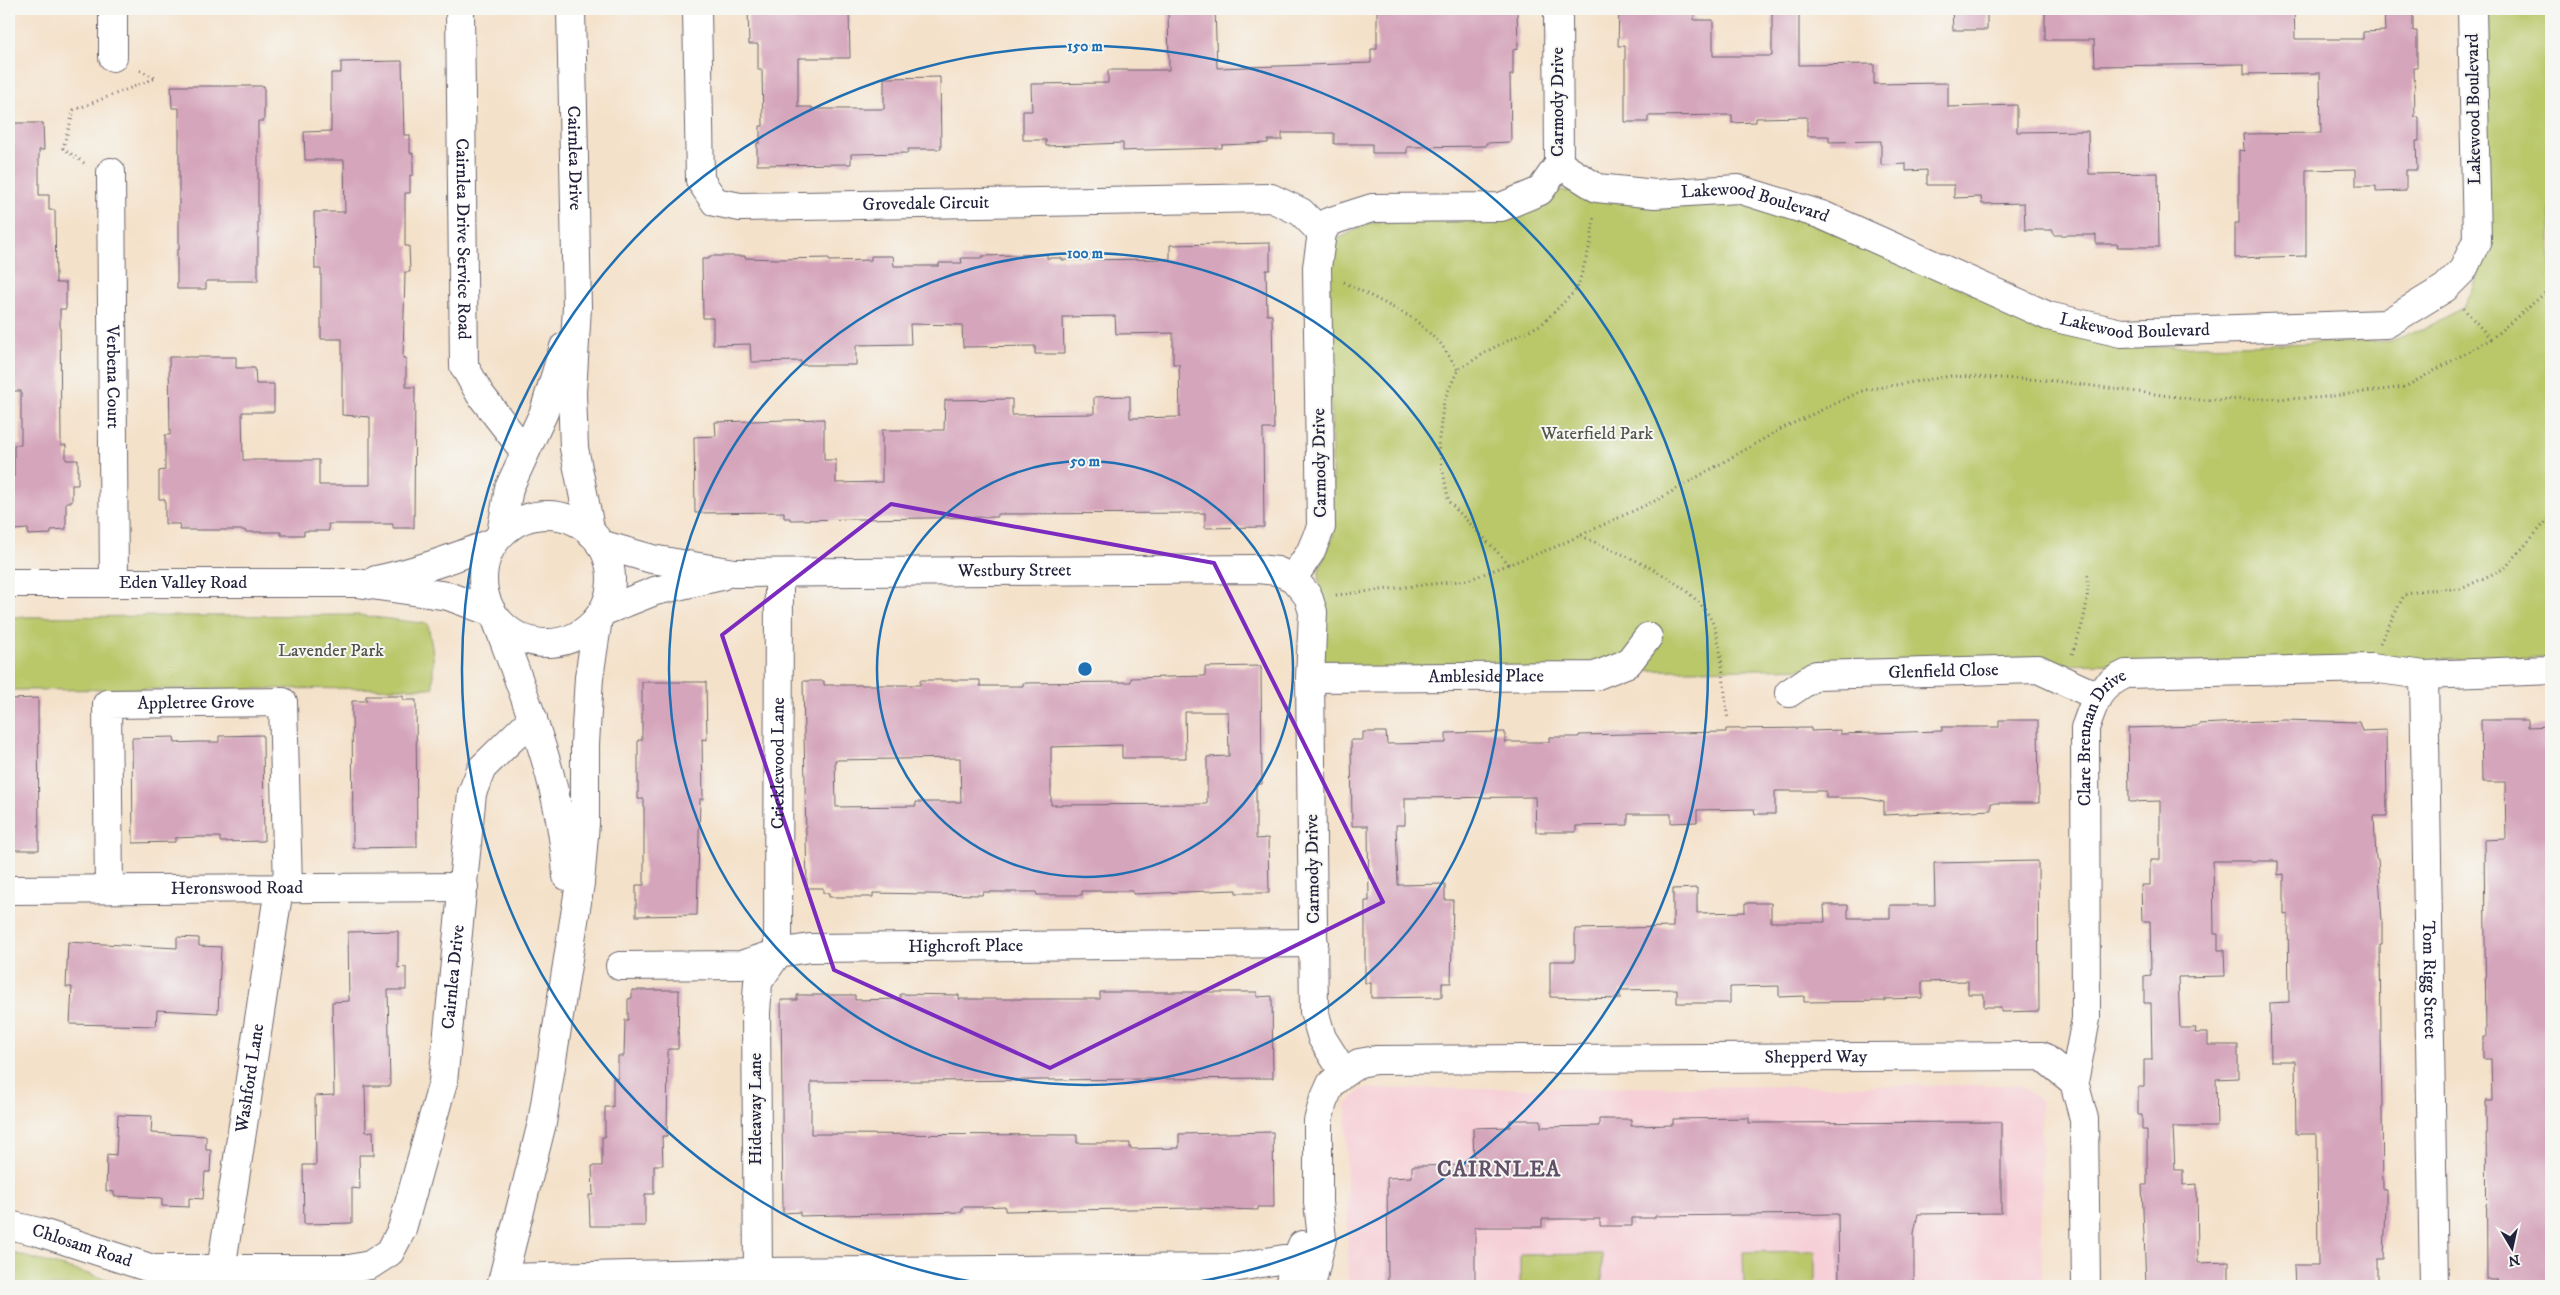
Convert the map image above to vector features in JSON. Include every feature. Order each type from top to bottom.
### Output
[{"type":"street","points":[[113,9],[113,57]]},
{"type":"street","name":"Cairnlea Drive Service Road","points":[[460,9],[464,366],[480,394],[524,451]]},
{"type":"street","name":"Cairnlea Drive","points":[[571,9],[577,307],[572,392],[574,448],[596,538]]},
{"type":"street","name":"Grovedale Circuit","points":[[697,9],[700,180],[715,202],[740,207],[1271,198],[1301,212],[1322,233]]},
{"type":"street","name":"Carmody Drive","points":[[1344,1073],[1322,1038],[1314,1011],[1310,678],[1313,612],[1301,587],[1310,554],[1321,527],[1317,267],[1322,233],[1328,222],[1372,208],[1500,207],[1540,191],[1559,164],[1558,9]]},
{"type":"street","name":"Lakewood Boulevard","points":[[1559,164],[1596,188],[1655,194],[1738,189],[1822,216],[2048,316],[2121,333],[2386,324],[2445,288],[2463,270],[2477,240],[2472,9]]},
{"type":"street","name":"Verbena Court","points":[[111,177],[114,583]]},
{"type":"street","name":"Cairnlea Drive","points":[[498,538],[509,488],[524,451],[544,412],[577,307]]},
{"type":"street","points":[[571,943],[566,847],[559,809],[533,718],[494,616],[484,596],[482,577],[486,559],[498,538],[517,522],[536,516],[556,516],[575,522],[596,538],[608,560],[611,578],[609,595],[600,615],[589,677],[585,744],[585,823],[571,943],[542,1123],[503,1282],[758,1272],[1233,1268],[1300,1278],[1318,1202],[1318,1121],[1323,1102],[1331,1084],[1344,1073]]},
{"type":"street","name":"Eden Valley Road","points":[[357,583],[410,572],[498,538]]},
{"type":"street","name":"Westbury Street","points":[[596,538],[652,559],[734,573],[1258,569],[1276,571],[1301,587]]},
{"type":"street","name":"Westbury Street","points":[[600,615],[655,591],[734,573]]},
{"type":"street","name":"Cricklewood Lane","points":[[778,953],[779,574]]},
{"type":"street","name":"Eden Valley Road","points":[[9,584],[357,583],[448,596],[494,616]]},
{"type":"street","points":[[494,616],[510,632],[528,641],[547,644],[566,640],[584,632],[600,615]]},
{"type":"street","name":"Ambleside Place","points":[[1310,678],[1595,676],[1628,663],[1648,637]]},
{"type":"street","name":"Clare Brennan Drive","points":[[2074,1082],[2086,1019],[2085,728],[2097,696],[2108,682],[2126,674],[2371,668],[2424,675],[2551,670]]},
{"type":"street","name":"Glenfield Close","points":[[1789,693],[1816,675],[2038,669],[2097,696]]},
{"type":"street","name":"Tom Rigg Street","points":[[2424,675],[2434,1286]]},
{"type":"street","name":"Appletree Grove","points":[[109,889],[107,704],[284,702],[284,887]]},
{"type":"street","name":"Cairnlea Drive","points":[[390,1252],[402,1229],[442,1082],[464,887],[472,793],[482,768],[533,718]]},
{"type":"street","name":"Washford Lane","points":[[221,1270],[284,887]]},
{"type":"street","name":"Heronswood Road","points":[[9,890],[464,887]]},
{"type":"street","name":"Highcroft Place","points":[[620,966],[741,965],[778,953],[810,948],[1314,943]]},
{"type":"street","name":"Hideaway Lane","points":[[758,1272],[756,1013],[758,982],[778,953]]},
{"type":"street","name":"Shepperd Way","points":[[1344,1073],[1359,1064],[1376,1060],[2042,1056],[2074,1082]]},
{"type":"street","points":[[2074,1082],[2084,1119],[2086,1286]]},
{"type":"street","name":"Chlosam Road","points":[[9,1225],[39,1232],[153,1269],[350,1268],[370,1265],[390,1252]]},
{"type":"path","points":[[111,177],[63,148],[74,110],[156,78],[113,57]]},
{"type":"path","points":[[1509,564],[1449,502],[1438,446],[1444,400],[1458,370],[1491,349],[1542,324],[1577,289],[1591,242],[1596,188]]},
{"type":"path","points":[[1317,267],[1413,318],[1441,344],[1458,370]]},
{"type":"path","points":[[2445,288],[2491,339]]},
{"type":"path","points":[[1301,587],[1354,594],[1468,580],[1581,536],[1659,499],[1782,429],[1864,390],[1951,376],[2047,380],[2200,400],[2317,398],[2405,387],[2491,339],[2551,288]]},
{"type":"path","points":[[2371,668],[2384,631],[2404,595],[2423,590],[2461,589],[2504,568],[2551,516]]},
{"type":"path","points":[[1581,536],[1673,580],[1698,602],[1715,628],[1728,720]]},
{"type":"path","points":[[2062,680],[2086,614],[2089,598],[2088,573]]},
{"type":"highlighted area","points":[[891,504],[1214,563],[1383,902],[1050,1068],[834,970],[722,635]]},
{"type":"shaded area","points":[[2020,1085],[2041,1102],[2042,1286],[1348,1286],[1346,1105],[1361,1089]]},
{"type":"green space","name":"Waterfield Park","points":[[2485,9],[2551,9],[2551,658],[1322,675],[1319,570],[1333,537],[1329,254],[1336,240],[1369,223],[1498,219],[1558,190],[1659,205],[1733,199],[1813,224],[2043,324],[2122,348],[2390,341],[2424,329],[2464,307],[2473,290],[2488,242]]},
{"type":"green space","name":"Lavender Park","points":[[358,615],[428,624],[433,654],[433,688],[9,690],[9,617]]},
{"type":"green space","points":[[1815,1251],[1815,1286],[1744,1286],[1743,1252]]},
{"type":"green space","points":[[9,1252],[132,1286],[9,1286]]},
{"type":"green space","points":[[1602,1254],[1602,1286],[1520,1286],[1520,1255]]},
{"type":"green space","points":[[399,1280],[397,1286],[280,1286]]},
{"type":"building","points":[[748,9],[849,9],[850,58],[798,58],[798,107],[812,107],[812,109],[884,109],[884,78],[940,77],[941,149],[908,149],[908,153],[851,154],[851,164],[757,165],[757,143],[760,143],[760,126],[763,126],[762,70],[758,70],[758,44],[749,44]]},
{"type":"building","points":[[1168,9],[1215,9],[1217,68],[1371,63],[1371,49],[1377,49],[1377,9],[1517,9],[1518,49],[1513,50],[1513,75],[1510,75],[1511,142],[1486,143],[1486,146],[1407,147],[1407,153],[1372,153],[1372,144],[1334,144],[1334,133],[1282,133],[1282,140],[1268,140],[1268,143],[1222,145],[1222,148],[1123,151],[1123,143],[1046,146],[1046,140],[1023,140],[1023,111],[1032,111],[1031,84],[1108,83],[1108,70],[1169,70]]},
{"type":"building","points":[[1619,9],[1694,9],[1694,20],[1713,20],[1713,56],[1772,56],[1772,9],[1799,9],[1799,65],[1874,64],[1874,84],[1948,83],[1948,107],[2017,105],[2017,132],[2088,131],[2089,174],[2158,173],[2159,247],[2117,247],[2118,244],[2096,244],[2096,235],[2053,235],[2053,230],[2025,230],[2024,203],[1982,204],[1981,197],[1954,198],[1954,185],[1927,185],[1927,170],[1906,171],[1906,164],[1881,165],[1881,141],[1829,142],[1829,136],[1807,136],[1807,117],[1756,118],[1756,122],[1732,123],[1732,115],[1648,116],[1648,122],[1625,122],[1625,46],[1618,46]]},
{"type":"building","points":[[1952,9],[1987,9],[1987,30],[1953,30]]},
{"type":"building","points":[[2045,9],[2294,9],[2295,39],[2363,39],[2363,32],[2385,31],[2384,9],[2413,9],[2413,31],[2417,31],[2417,68],[2414,68],[2415,117],[2419,117],[2419,141],[2416,141],[2417,170],[2406,170],[2406,191],[2376,192],[2376,186],[2356,186],[2356,169],[2306,170],[2306,256],[2235,258],[2235,223],[2239,223],[2239,150],[2244,151],[2243,134],[2321,133],[2320,73],[2244,74],[2244,64],[2095,66],[2094,40],[2045,40]]},
{"type":"building","points":[[402,61],[404,135],[410,135],[410,153],[413,153],[413,175],[410,175],[410,193],[405,193],[405,246],[409,246],[410,272],[405,272],[403,358],[406,358],[406,387],[415,387],[414,528],[393,528],[393,524],[328,524],[329,531],[304,531],[304,535],[281,535],[281,532],[245,532],[245,530],[179,530],[180,524],[165,524],[165,499],[159,499],[159,471],[165,470],[165,435],[170,435],[169,357],[236,357],[236,368],[255,368],[256,384],[274,384],[274,412],[242,412],[243,460],[319,460],[319,485],[370,485],[370,417],[342,415],[342,339],[321,339],[321,269],[315,269],[314,212],[345,212],[344,160],[305,160],[304,132],[331,131],[331,73],[341,73],[341,62]]},
{"type":"building","points":[[171,86],[264,86],[264,121],[258,121],[258,281],[206,281],[206,289],[177,289],[177,250],[179,250],[179,108],[172,108]]},
{"type":"building","points":[[9,123],[43,123],[44,150],[39,150],[39,195],[49,195],[49,210],[55,210],[56,283],[66,283],[66,309],[60,309],[61,445],[66,445],[66,460],[78,460],[78,485],[72,485],[72,502],[66,502],[66,529],[51,530],[51,534],[28,535],[28,529],[14,530],[14,522],[9,522],[9,477],[14,477],[14,445],[21,445],[21,391],[9,391]]},
{"type":"building","points":[[1270,243],[1270,270],[1266,270],[1267,315],[1272,315],[1274,429],[1263,429],[1264,527],[1205,528],[1205,513],[997,514],[997,517],[790,520],[790,518],[784,518],[784,512],[695,513],[694,437],[716,436],[715,422],[824,419],[824,460],[836,460],[836,483],[882,482],[882,430],[944,430],[945,400],[1012,399],[1012,415],[1094,414],[1094,397],[1130,396],[1130,418],[1180,417],[1179,364],[1173,364],[1173,333],[1116,334],[1115,316],[1063,317],[1064,354],[1035,354],[1035,346],[963,347],[962,325],[910,324],[911,344],[856,345],[856,365],[801,365],[801,361],[751,362],[750,344],[713,345],[713,318],[703,318],[702,259],[709,259],[709,256],[745,256],[745,258],[778,259],[829,258],[829,261],[871,260],[871,256],[893,256],[894,266],[939,266],[939,263],[962,263],[961,258],[1047,254],[1047,258],[1062,258],[1062,260],[1170,259],[1170,245]]},
{"type":"building","points":[[1261,666],[1262,784],[1256,784],[1256,839],[1268,838],[1269,893],[1236,893],[1236,890],[1133,894],[1133,891],[1082,891],[1082,895],[1037,895],[1036,892],[983,892],[982,895],[873,893],[873,897],[829,897],[829,893],[823,893],[823,888],[807,888],[803,681],[824,681],[824,685],[920,685],[920,680],[980,680],[980,686],[1023,686],[1023,683],[1131,682],[1131,678],[1205,676],[1205,667]],"holes":[[[1185,712],[1228,712],[1229,756],[1207,757],[1207,804],[1051,805],[1051,747],[1122,745],[1122,758],[1186,758]],[[960,758],[961,802],[916,802],[916,806],[836,807],[835,760]]]},
{"type":"building","points":[[642,682],[706,682],[707,740],[702,739],[703,799],[700,799],[697,915],[636,916],[636,885],[644,885],[644,799],[638,799],[638,740],[642,740]]},
{"type":"building","points":[[366,696],[403,696],[403,700],[416,700],[417,847],[353,848],[352,701],[366,701]]},
{"type":"building","points":[[38,698],[39,850],[9,850],[9,699]]},
{"type":"building","points":[[1999,720],[2038,720],[2039,803],[1991,803],[1991,810],[1884,815],[1884,802],[1863,798],[1826,798],[1826,791],[1775,791],[1775,814],[1755,814],[1754,809],[1697,810],[1697,822],[1671,823],[1671,814],[1628,814],[1628,825],[1576,826],[1576,832],[1536,832],[1535,797],[1405,798],[1405,825],[1396,825],[1398,885],[1445,884],[1445,900],[1453,900],[1451,983],[1442,983],[1442,997],[1371,998],[1371,983],[1365,983],[1365,901],[1369,901],[1368,826],[1352,826],[1351,740],[1363,740],[1363,732],[1386,732],[1387,744],[1446,743],[1446,733],[1505,732],[1505,742],[1549,742],[1549,737],[1726,732],[1726,729],[1811,728],[1811,731],[1840,730],[1840,734],[1942,731],[1942,727],[1999,727]]},
{"type":"building","points":[[2284,720],[2359,722],[2362,731],[2386,730],[2387,816],[2374,816],[2382,922],[2382,945],[2380,945],[2383,1190],[2386,1190],[2384,1258],[2377,1258],[2377,1286],[2295,1286],[2294,1265],[2318,1265],[2317,1134],[2296,1134],[2295,1061],[2271,1061],[2270,1003],[2289,1002],[2288,914],[2284,915],[2284,874],[2278,875],[2278,861],[2213,861],[2214,934],[2218,934],[2218,950],[2224,950],[2225,976],[2178,977],[2180,1028],[2196,1028],[2195,1033],[2208,1033],[2208,1045],[2238,1045],[2238,1078],[2216,1079],[2217,1127],[2173,1127],[2175,1170],[2183,1170],[2183,1185],[2197,1184],[2198,1263],[2229,1262],[2229,1286],[2158,1286],[2158,1284],[2146,1284],[2142,1185],[2147,1185],[2147,1130],[2142,1130],[2142,1115],[2138,1115],[2138,1087],[2144,1087],[2144,1060],[2152,1060],[2151,1003],[2144,1003],[2144,976],[2151,975],[2150,921],[2142,921],[2141,885],[2150,885],[2150,860],[2160,860],[2160,801],[2129,802],[2128,728],[2199,726],[2199,724]]},
{"type":"building","points":[[2481,720],[2528,720],[2528,727],[2551,726],[2551,1286],[2498,1286],[2498,1280],[2487,1280],[2486,1101],[2492,1101],[2491,1059],[2483,1059],[2483,1037],[2486,1037],[2484,840],[2506,839],[2505,782],[2482,782]]},
{"type":"building","points":[[263,735],[264,841],[220,842],[220,837],[198,837],[175,838],[175,842],[133,843],[132,738],[174,737],[175,743],[219,742],[219,736]]},
{"type":"building","points":[[2038,861],[2039,1011],[2001,1012],[2001,1007],[1984,1007],[1984,994],[1968,994],[1968,981],[1922,982],[1922,998],[1885,999],[1885,1001],[1804,1002],[1804,996],[1779,997],[1779,986],[1730,987],[1730,1003],[1677,1003],[1677,989],[1620,990],[1620,999],[1550,997],[1550,961],[1575,961],[1575,929],[1673,927],[1673,889],[1697,888],[1697,913],[1745,912],[1745,903],[1771,903],[1771,922],[1825,922],[1824,905],[1848,905],[1848,918],[1890,918],[1890,905],[1935,905],[1934,863]]},
{"type":"building","points":[[398,931],[398,968],[406,967],[406,990],[388,990],[390,1086],[365,1086],[366,1132],[373,1131],[374,1155],[359,1155],[360,1189],[352,1188],[352,1223],[304,1224],[303,1165],[316,1165],[315,1096],[334,1095],[332,1002],[349,1001],[348,932]]},
{"type":"building","points":[[177,937],[199,938],[199,946],[221,947],[218,1013],[157,1010],[156,1026],[70,1024],[72,987],[66,987],[68,942],[177,948]]},
{"type":"building","points":[[632,990],[679,990],[678,1049],[668,1049],[667,1136],[662,1136],[663,1165],[654,1165],[654,1194],[645,1194],[645,1226],[590,1226],[589,1195],[593,1195],[592,1166],[602,1166],[602,1137],[605,1137],[605,1107],[613,1107],[613,1078],[618,1079],[618,1056],[624,1056],[625,1020],[628,1020],[628,999],[632,998]]},
{"type":"building","points":[[1100,992],[1257,992],[1257,997],[1272,996],[1273,1078],[811,1082],[811,1134],[1077,1135],[1077,1143],[1130,1143],[1130,1149],[1179,1148],[1179,1134],[1273,1132],[1274,1207],[1258,1207],[1258,1210],[1196,1208],[1005,1211],[1005,1206],[962,1207],[962,1212],[800,1216],[800,1212],[783,1213],[781,1000],[797,1000],[797,995],[855,995],[855,1000],[900,999],[900,994],[959,995],[959,999],[1100,999]]},
{"type":"building","points":[[118,1115],[152,1116],[151,1133],[206,1136],[206,1150],[211,1150],[210,1172],[205,1172],[203,1199],[189,1198],[189,1207],[162,1206],[162,1198],[114,1196],[114,1192],[106,1191],[107,1154],[116,1155]]},
{"type":"building","points":[[1749,1118],[1749,1123],[2001,1122],[2001,1213],[1918,1214],[1914,1233],[1914,1286],[1839,1286],[1838,1214],[1655,1216],[1655,1218],[1632,1218],[1632,1226],[1600,1226],[1600,1219],[1542,1219],[1542,1227],[1475,1227],[1475,1286],[1388,1286],[1387,1178],[1412,1177],[1412,1166],[1474,1165],[1473,1128],[1510,1127],[1510,1120],[1541,1120],[1541,1127],[1599,1126],[1599,1119],[1631,1119],[1631,1126],[1673,1125],[1673,1119]]},
{"type":"district","name":"CAIRNLEA","points":[[1499,1169]]}]
